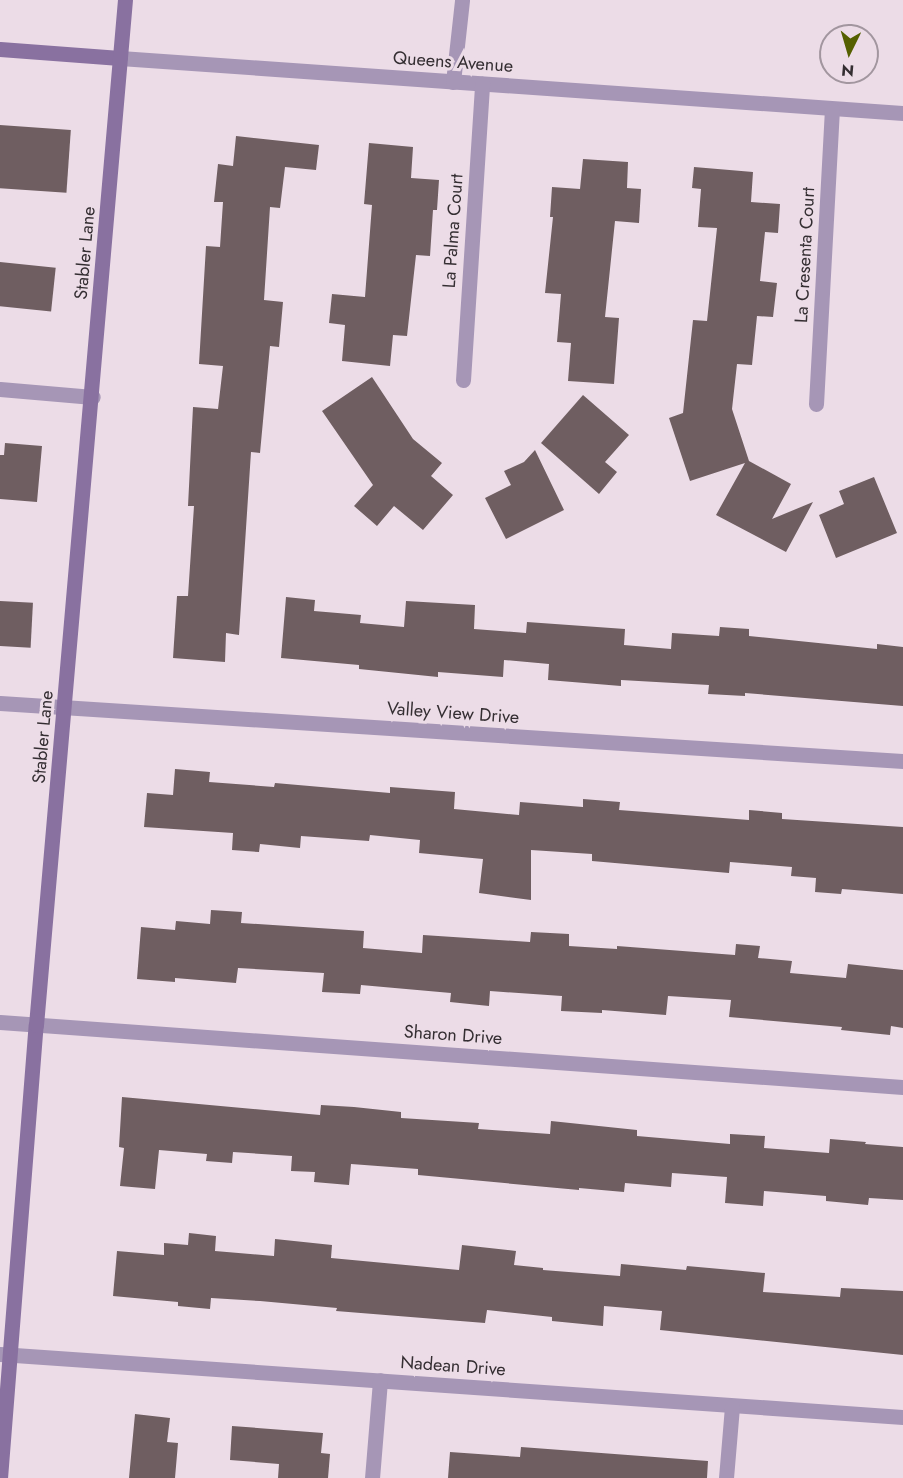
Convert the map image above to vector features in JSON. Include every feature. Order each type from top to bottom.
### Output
[{"type":"street","name":"Stabler Lane","points":[[0,1478],[4,1354],[93,397],[125,0]]},
{"type":"street","points":[[453,82],[462,0]]},
{"type":"street","name":"Queens Avenue","points":[[0,49],[903,113]]},
{"type":"street","name":"La Palma Court","points":[[463,380],[482,84]]},
{"type":"street","name":"La Cresenta Court","points":[[816,404],[832,108]]},
{"type":"street","points":[[0,389],[93,397]]},
{"type":"street","name":"Valley View Drive","points":[[0,703],[903,761]]},
{"type":"street","name":"Sharon Drive","points":[[0,1022],[903,1087]]},
{"type":"street","name":"Nadean Drive","points":[[4,1354],[903,1417]]},
{"type":"street","points":[[372,1478],[380,1380]]},
{"type":"street","points":[[726,1478],[732,1406]]},
{"type":"building","points":[[0,125],[71,130],[66,193],[0,188]]},
{"type":"building","points":[[236,136],[319,145],[316,170],[285,167],[280,208],[270,207],[264,300],[283,302],[279,347],[270,346],[260,453],[251,452],[239,635],[226,633],[225,662],[173,658],[177,596],[188,596],[194,506],[188,506],[193,407],[218,409],[223,366],[199,364],[206,246],[220,247],[223,202],[214,202],[218,164],[233,166]]},
{"type":"building","points":[[369,143],[413,147],[411,178],[439,180],[437,210],[433,210],[430,256],[416,255],[407,336],[393,335],[390,366],[342,361],[345,325],[329,323],[332,294],[365,297],[372,205],[364,204]]},
{"type":"building","points":[[583,159],[628,162],[627,188],[641,189],[639,223],[615,221],[605,317],[619,318],[614,384],[568,381],[571,343],[557,342],[561,294],[545,293],[553,217],[550,217],[552,187],[580,189]]},
{"type":"building","points":[[694,167],[753,172],[751,202],[780,204],[778,233],[765,232],[760,281],[777,283],[773,317],[757,316],[752,365],[737,364],[732,409],[749,461],[791,484],[772,519],[813,502],[786,552],[716,515],[745,463],[690,481],[669,418],[683,413],[693,320],[707,321],[717,228],[698,227],[701,189],[692,188]]},
{"type":"building","points":[[0,262],[56,268],[51,312],[0,306]]},
{"type":"building","points":[[372,377],[413,439],[442,463],[431,476],[453,495],[423,530],[394,506],[377,526],[354,506],[373,485],[322,411]]},
{"type":"building","points":[[583,395],[629,435],[605,462],[617,472],[599,494],[541,443]]},
{"type":"building","points":[[5,443],[42,446],[37,502],[0,499],[0,455],[4,455]]},
{"type":"building","points":[[535,450],[564,510],[506,539],[485,498],[511,485],[504,471],[524,462]]},
{"type":"building","points":[[874,477],[897,533],[836,558],[819,515],[844,504],[839,491]]},
{"type":"building","points":[[286,597],[315,600],[314,611],[361,615],[360,623],[404,627],[406,601],[475,605],[474,629],[526,633],[527,622],[625,629],[624,645],[671,649],[672,633],[719,636],[720,627],[749,629],[749,636],[877,649],[877,644],[903,647],[903,706],[745,693],[745,696],[708,694],[709,685],[621,680],[621,686],[548,680],[549,664],[504,660],[503,677],[438,672],[438,677],[359,669],[359,665],[281,658]]},
{"type":"building","points":[[0,601],[33,603],[31,648],[0,646]]},
{"type":"building","points":[[175,769],[210,772],[209,782],[274,787],[275,783],[390,793],[390,787],[455,792],[454,809],[519,815],[520,802],[583,807],[583,799],[620,802],[619,810],[749,820],[749,810],[782,813],[782,819],[903,827],[903,894],[842,889],[841,894],[815,892],[816,878],[791,876],[792,867],[730,862],[729,873],[592,861],[592,854],[531,850],[531,900],[479,893],[483,859],[419,853],[420,840],[370,835],[369,841],[301,836],[300,848],[260,844],[259,852],[232,850],[233,833],[144,827],[147,793],[173,795]]},
{"type":"building","points":[[211,910],[242,912],[241,923],[364,931],[363,948],[422,953],[423,935],[530,942],[531,932],[569,934],[569,946],[617,949],[617,946],[735,955],[736,944],[760,946],[758,958],[792,961],[790,973],[846,978],[848,964],[903,970],[903,1028],[891,1026],[890,1035],[841,1030],[842,1027],[729,1017],[731,1000],[668,996],[666,1015],[602,1010],[602,1013],[561,1011],[562,996],[490,991],[489,1006],[450,1002],[451,993],[361,985],[360,994],[322,992],[324,973],[238,968],[236,983],[175,978],[175,982],[137,979],[141,927],[175,930],[176,921],[210,924]]},
{"type":"building","points":[[122,1097],[320,1115],[321,1105],[354,1107],[401,1112],[401,1118],[479,1123],[478,1129],[550,1134],[551,1121],[637,1130],[637,1136],[730,1144],[730,1134],[765,1136],[764,1148],[829,1153],[830,1139],[866,1142],[865,1144],[903,1147],[903,1200],[869,1198],[868,1205],[826,1201],[826,1196],[764,1191],[763,1206],[725,1203],[727,1177],[672,1173],[671,1187],[625,1183],[624,1192],[418,1175],[418,1169],[351,1164],[349,1185],[314,1182],[315,1172],[291,1171],[292,1156],[233,1152],[232,1163],[206,1161],[207,1154],[159,1150],[155,1189],[120,1186],[124,1148],[119,1147]]},
{"type":"building","points":[[189,1233],[216,1236],[215,1251],[274,1256],[275,1239],[332,1245],[331,1258],[459,1270],[462,1245],[516,1251],[514,1265],[543,1268],[543,1270],[620,1276],[621,1264],[686,1270],[687,1266],[765,1273],[763,1292],[840,1297],[841,1288],[903,1291],[903,1355],[660,1330],[662,1311],[604,1306],[603,1326],[552,1321],[552,1317],[487,1310],[485,1323],[211,1298],[210,1309],[178,1306],[178,1302],[113,1296],[117,1251],[164,1255],[164,1243],[188,1245]]},
{"type":"building","points":[[135,1414],[170,1418],[167,1442],[178,1443],[175,1478],[129,1478]]},
{"type":"building","points":[[232,1426],[323,1433],[321,1453],[330,1454],[328,1478],[278,1478],[279,1464],[230,1460]]},
{"type":"building","points":[[521,1447],[708,1461],[707,1478],[448,1478],[450,1452],[520,1457]]}]
